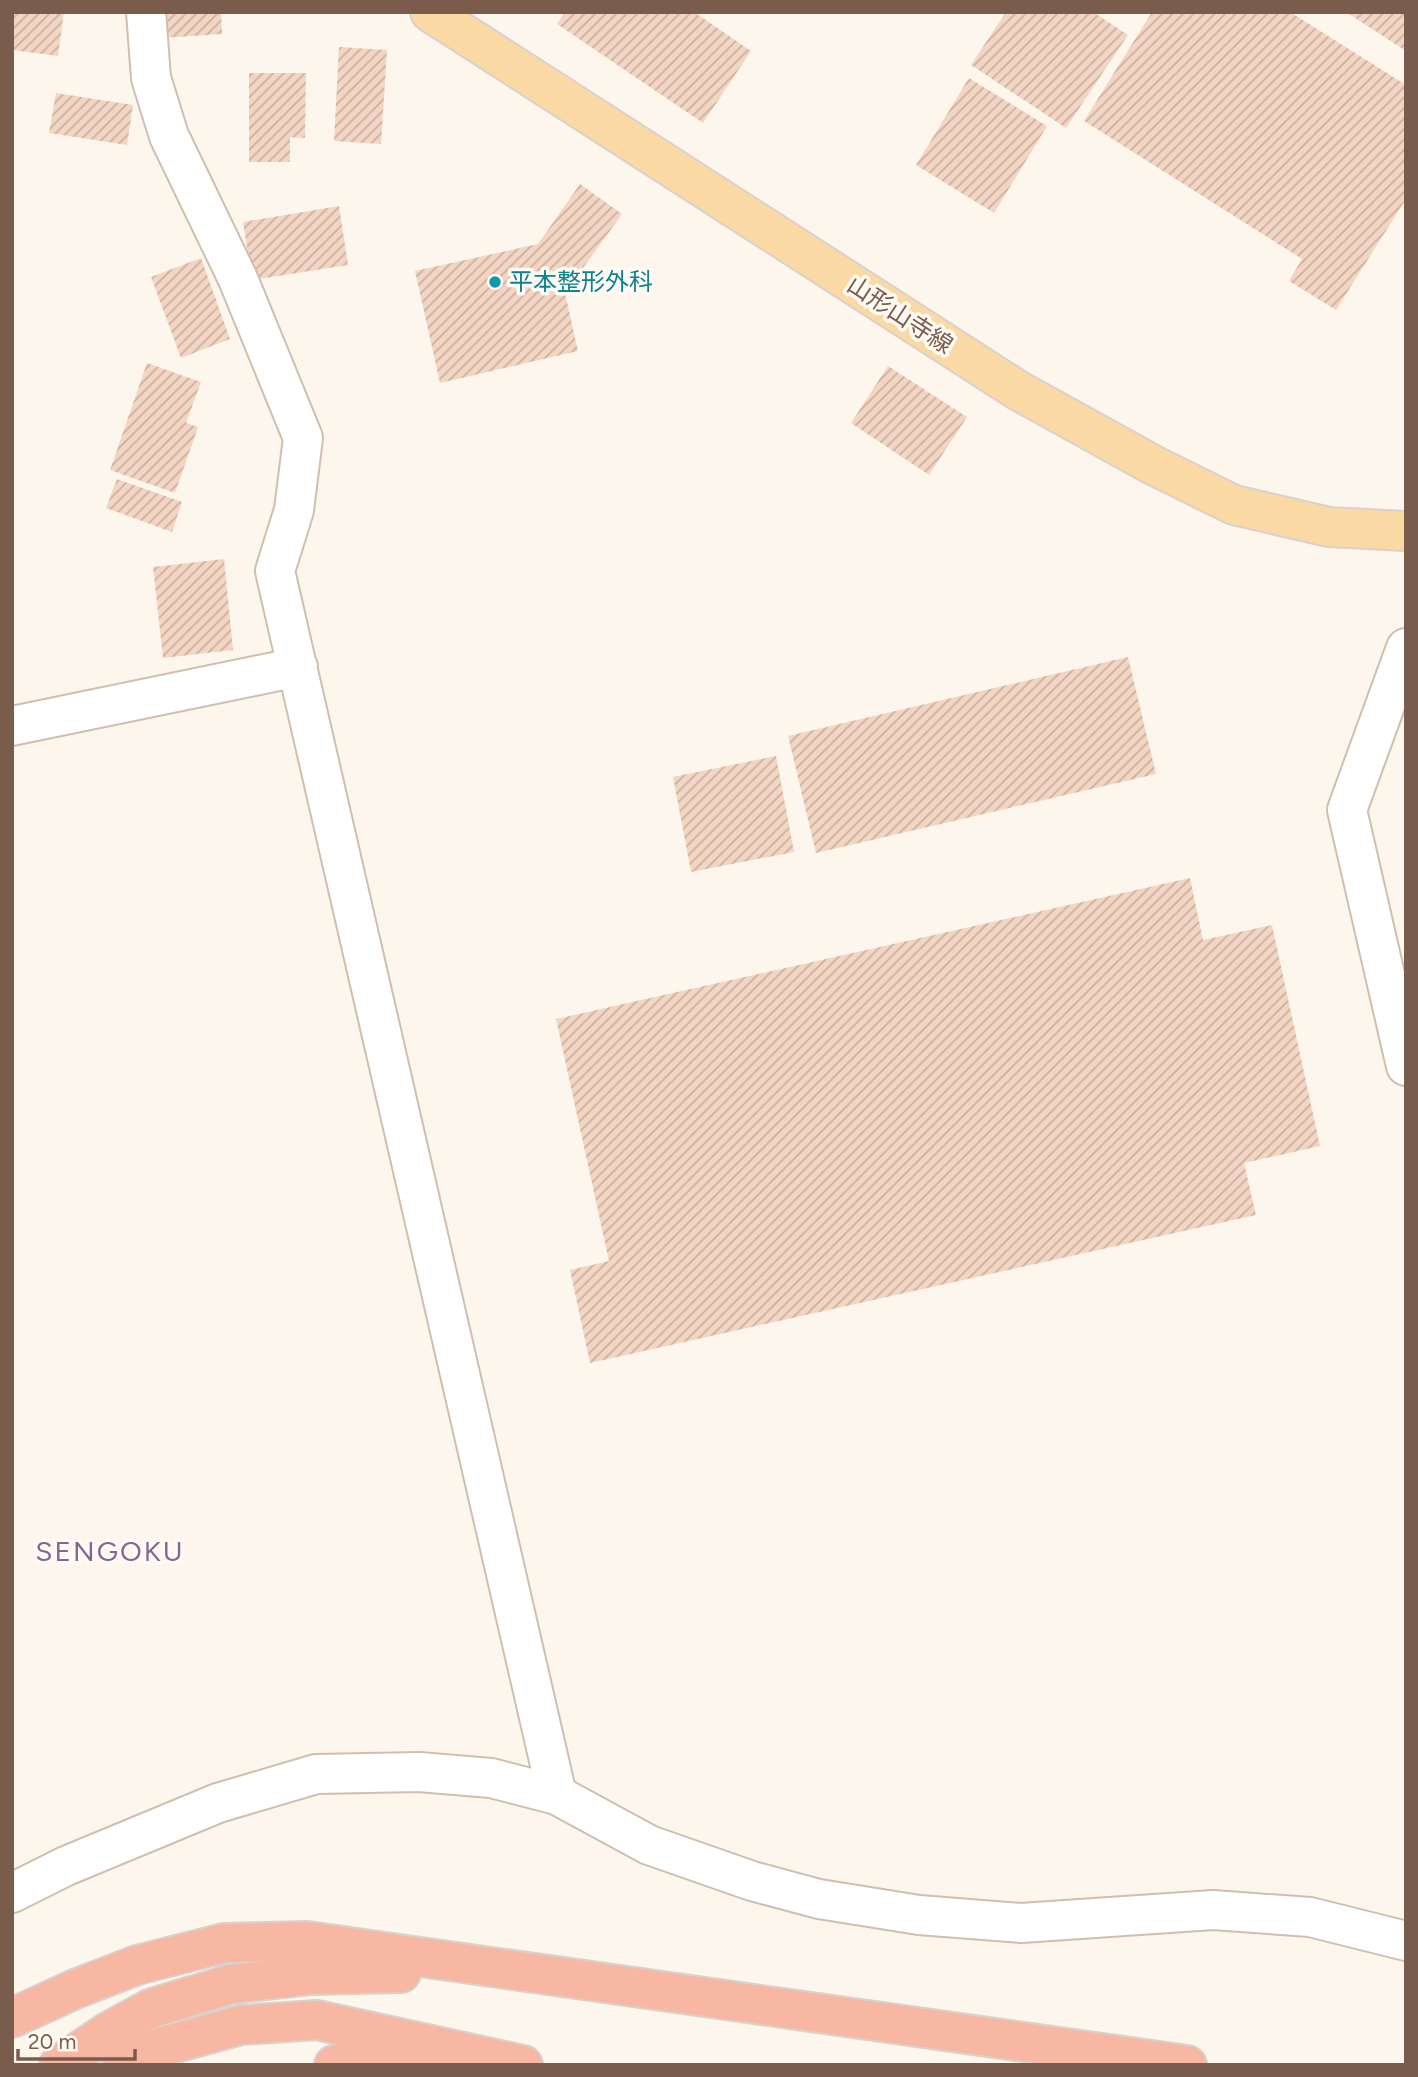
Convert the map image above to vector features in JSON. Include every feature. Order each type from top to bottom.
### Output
[{"type":"highway","points":[[12,2018],[75,1989],[137,1965],[224,1943],[307,1941],[1186,2065]]},
{"type":"highway","points":[[59,2065],[108,2032],[152,2008],[231,1984],[312,1975],[519,1970]]},
{"type":"highway","points":[[122,2065],[164,2046],[241,2025],[317,2020],[523,2065]]},
{"type":"highway","points":[[334,2065],[375,2052],[493,2065]]},
{"type":"main road","name":"山形山寺線","points":[[430,12],[1018,391],[1153,465],[1234,505],[1329,527],[1406,531]]},
{"type":"lane","points":[[146,12],[151,78],[169,136],[238,279],[303,438],[294,510],[275,571],[556,1795]]},
{"type":"lane","points":[[1406,648],[1347,810],[1406,1066]]},
{"type":"lane","points":[[12,726],[298,667]]},
{"type":"lane","points":[[12,1893],[66,1866],[218,1803],[316,1774],[419,1772],[491,1778],[556,1795],[649,1845],[752,1881],[819,1899],[919,1915],[1021,1923],[1213,1910],[1310,1917],[1406,1941]]},
{"type":"building","points":[[12,12],[64,12],[58,56],[12,50]]},
{"type":"building","points":[[161,12],[221,12],[222,34],[162,38]]},
{"type":"building","points":[[565,12],[694,12],[751,51],[703,123],[557,24]]},
{"type":"building","points":[[1006,12],[1093,12],[1128,35],[1066,128],[971,65]]},
{"type":"building","points":[[1152,12],[1290,12],[1406,85],[1406,199],[1336,310],[1289,281],[1302,259],[1084,121]]},
{"type":"building","points":[[1346,12],[1406,12],[1406,51]]},
{"type":"building","points":[[339,47],[387,50],[381,144],[334,141]]},
{"type":"building","points":[[249,73],[306,73],[305,138],[290,137],[290,162],[249,162]]},
{"type":"building","points":[[969,78],[1047,126],[994,213],[916,165]]},
{"type":"building","points":[[56,93],[133,105],[127,145],[49,133]]},
{"type":"building","name":"平本整形外科","points":[[580,184],[622,214],[565,293],[578,351],[440,383],[415,271],[538,244]]},
{"type":"building","points":[[339,206],[348,265],[252,280],[243,222]]},
{"type":"building","points":[[201,258],[230,339],[181,358],[151,277]]},
{"type":"building","points":[[147,363],[201,382],[186,423],[198,427],[175,493],[110,470]]},
{"type":"building","points":[[888,366],[967,417],[929,475],[851,423]]},
{"type":"building","points":[[117,479],[182,502],[172,532],[106,508]]},
{"type":"building","points":[[224,559],[233,650],[163,658],[153,567]]},
{"type":"building","points":[[1128,657],[1156,774],[816,853],[788,736]]},
{"type":"building","points":[[776,756],[794,852],[691,872],[673,777]]},
{"type":"building","points":[[1190,878],[1203,940],[1272,925],[1320,1146],[1244,1163],[1256,1215],[590,1363],[570,1270],[609,1261],[556,1019]]},
{"type":"place","name":"平本整形外科","points":[[495,282]]},
{"type":"district","name":"SENGOKU","points":[[110,1551]]}]
